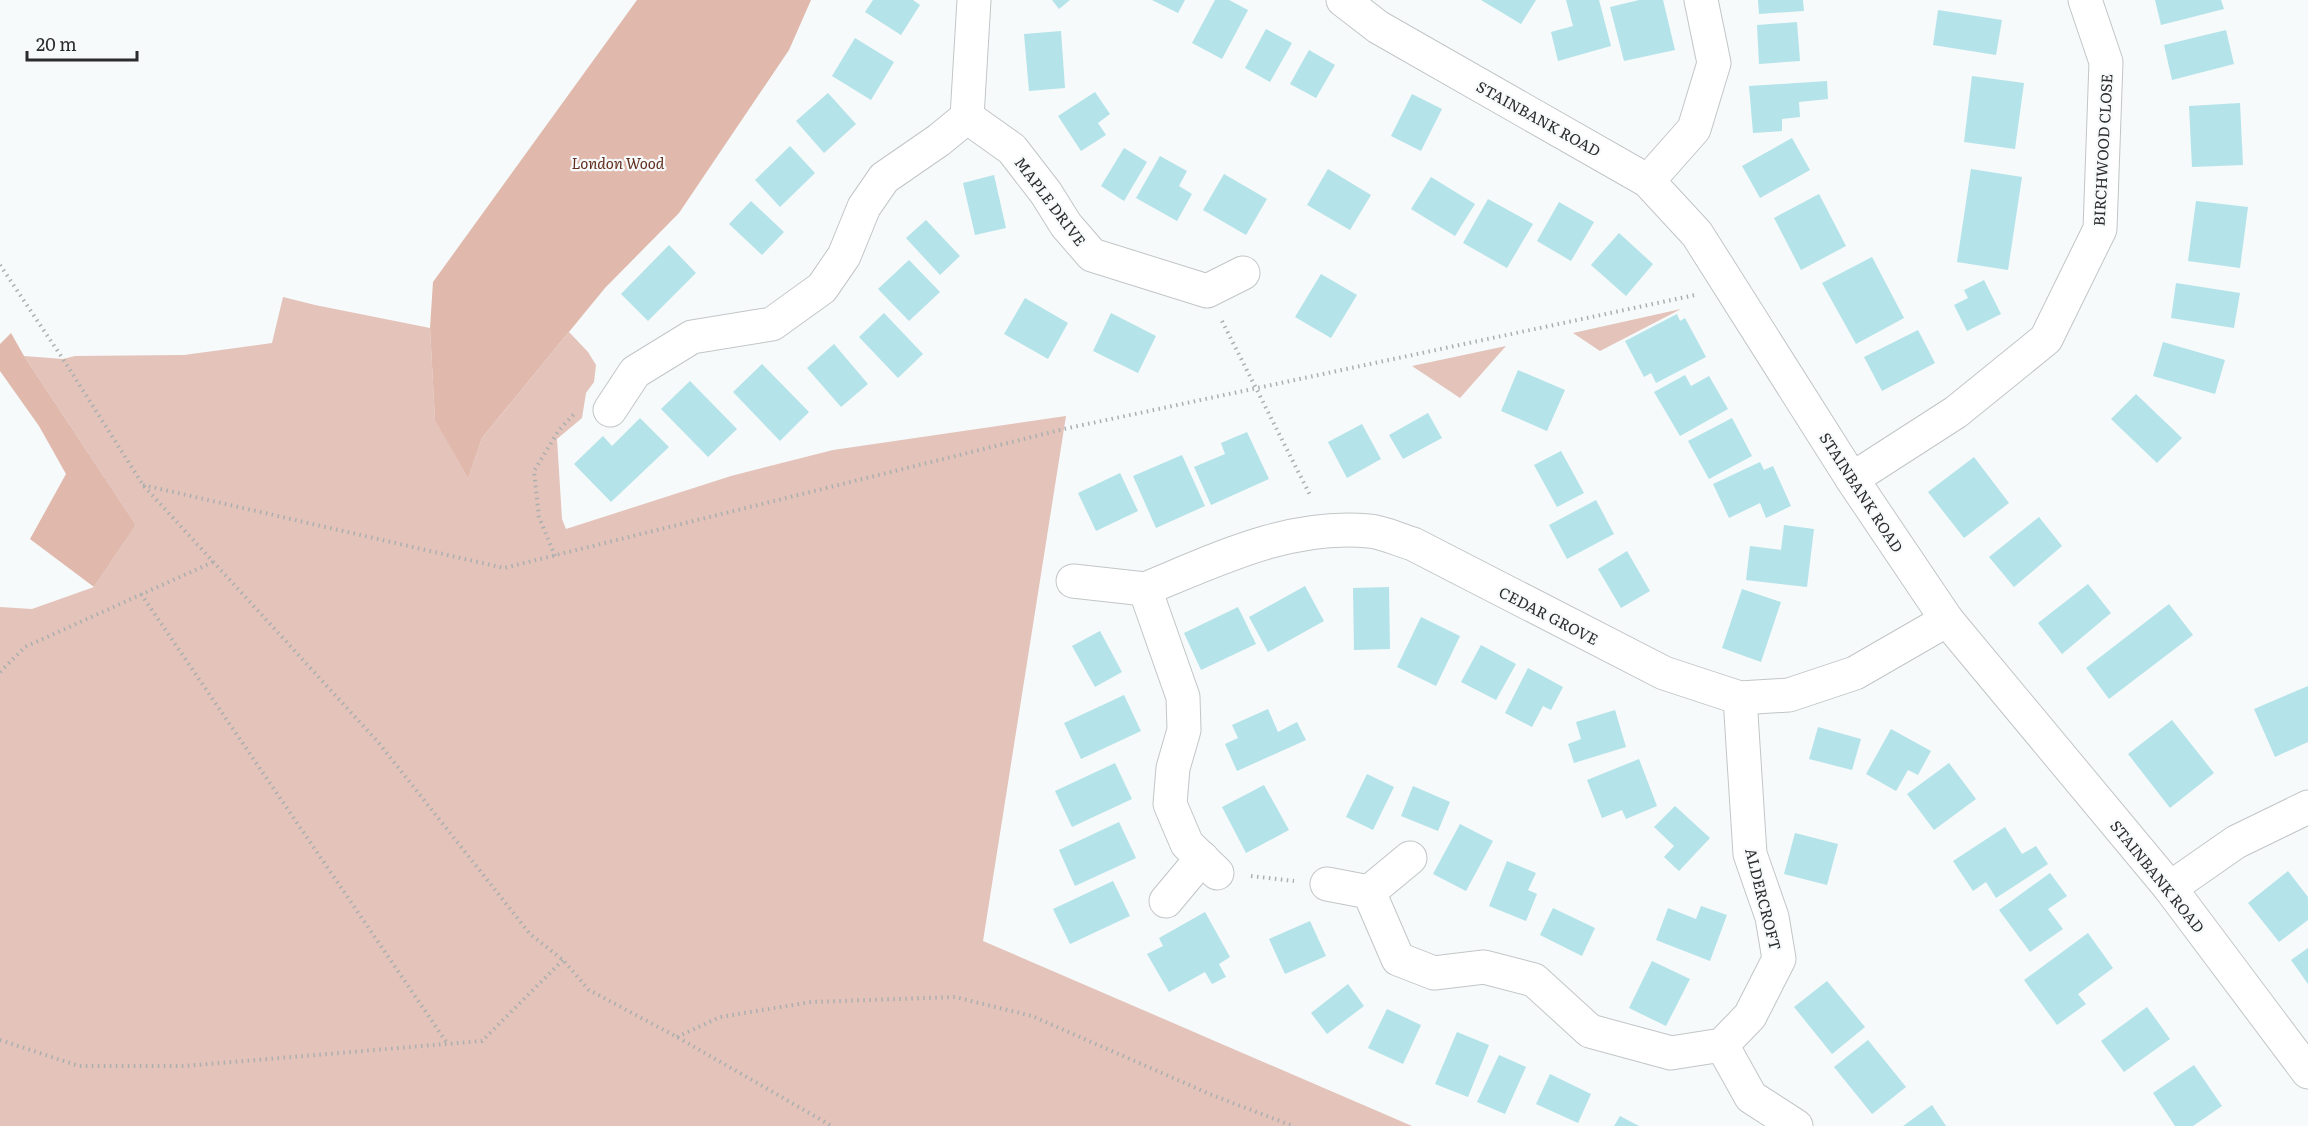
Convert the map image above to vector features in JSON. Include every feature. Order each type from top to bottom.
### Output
[{"type":"street","points":[[610,410],[635,372],[692,337],[772,324],[822,288],[844,256],[864,207],[884,178],[939,140],[967,117],[974,0]]},
{"type":"street","name":"STAINBANK ROAD","points":[[1343,0],[1378,27],[1648,181],[1697,234],[1852,479],[1947,620],[2170,888],[2308,1072]]},
{"type":"street","points":[[1648,181],[1694,129],[1714,63],[1701,0]]},
{"type":"street","name":"BIRCHWOOD CLOSE","points":[[1852,479],[1956,412],[2046,339],[2100,229],[2106,62],[2085,0]]},
{"type":"street","name":"MAPLE DRIVE","points":[[967,117],[1012,149],[1046,193],[1066,225],[1092,255],[1207,291]]},
{"type":"street","points":[[1207,291],[1243,273]]},
{"type":"street","name":"CEDAR GROVE","points":[[1073,581],[1145,589],[1255,544],[1328,530],[1371,531],[1413,544],[1664,673],[1740,698],[1789,695],[1855,672],[1947,620]]},
{"type":"street","points":[[1145,589],[1183,697],[1184,730],[1173,768],[1170,804],[1187,844],[1209,865],[1166,901]]},
{"type":"street","name":"ALDERCROFT","points":[[1722,1045],[1750,1016],[1779,960],[1772,917],[1750,854],[1740,698]]},
{"type":"street","points":[[2170,888],[2236,842],[2308,807]]},
{"type":"street","points":[[1369,892],[1410,858]]},
{"type":"street","points":[[1327,884],[1369,892]]},
{"type":"street","points":[[1369,892],[1398,959],[1434,973],[1484,967],[1534,980],[1590,1032],[1671,1053],[1722,1045],[1751,1097],[1796,1126]]},
{"type":"path","points":[[0,265],[143,485],[378,742],[530,934],[563,960],[589,990],[677,1037],[832,1126]]},
{"type":"path","points":[[143,485],[504,568],[1064,429],[1255,387],[1732,289]]},
{"type":"path","points":[[1207,291],[1328,530]]},
{"type":"path","points":[[555,556],[539,517],[534,471],[559,430],[587,401],[610,410]]},
{"type":"path","points":[[0,672],[25,647],[213,562]]},
{"type":"path","points":[[141,594],[447,1044]]},
{"type":"path","points":[[1209,865],[1327,884]]},
{"type":"path","points":[[0,1040],[79,1066],[184,1066],[482,1041],[563,960]]},
{"type":"path","points":[[677,1037],[720,1017],[811,1002],[955,997],[1032,1016],[1212,1095],[1293,1126]]},
{"type":"shaded area","points":[[283,297],[430,328],[435,419],[468,479],[482,438],[569,332],[588,352],[596,365],[594,382],[586,393],[582,418],[557,439],[562,519],[566,529],[731,476],[833,450],[1066,416],[983,941],[1412,1126],[0,1126],[0,607],[32,609],[94,587],[136,525],[24,356],[63,359],[75,356],[184,355],[272,343]]},
{"type":"shaded area","points":[[1681,309],[1600,351],[1573,333]]},
{"type":"shaded area","points":[[1506,346],[1460,398],[1412,366]]},
{"type":"green space","name":"London Wood","points":[[637,0],[811,0],[789,50],[679,213],[605,288],[482,438],[468,479],[435,420],[430,328],[433,282]]},
{"type":"green space","points":[[11,333],[136,525],[94,587],[30,539],[66,474],[39,426],[0,371],[0,344]]},
{"type":"building","points":[[873,0],[913,0],[920,5],[901,35],[865,12]]},
{"type":"building","points":[[1052,0],[1070,0],[1059,9]]},
{"type":"building","points":[[1152,0],[1185,0],[1178,13]]},
{"type":"building","points":[[1215,0],[1229,0],[1248,10],[1222,59],[1192,43]]},
{"type":"building","points":[[1481,0],[1536,0],[1521,24]]},
{"type":"building","points":[[1566,0],[1599,0],[1611,46],[1558,61],[1551,32],[1573,26]]},
{"type":"building","points":[[1639,0],[1663,0],[1675,50],[1624,61],[1610,7]]},
{"type":"building","points":[[1758,0],[1803,0],[1804,11],[1759,14]]},
{"type":"building","points":[[2155,0],[2221,0],[2224,9],[2161,25]]},
{"type":"building","points":[[1938,10],[2002,20],[1996,55],[1933,45]]},
{"type":"building","points":[[1797,22],[1800,61],[1759,64],[1757,25]]},
{"type":"building","points":[[1266,29],[1292,43],[1270,82],[1245,68]]},
{"type":"building","points":[[2226,30],[2234,64],[2172,80],[2164,45]]},
{"type":"building","points":[[1061,31],[1065,88],[1029,91],[1024,34]]},
{"type":"building","points":[[855,38],[894,62],[871,100],[832,76]]},
{"type":"building","points":[[1309,50],[1335,65],[1316,98],[1290,84]]},
{"type":"building","points":[[1972,76],[2024,83],[2015,149],[1964,142]]},
{"type":"building","points":[[1827,81],[1828,99],[1799,102],[1800,117],[1782,119],[1782,131],[1753,133],[1749,86]]},
{"type":"building","points":[[1095,92],[1110,114],[1098,123],[1106,135],[1081,151],[1058,116]]},
{"type":"building","points":[[828,93],[856,124],[824,153],[796,121]]},
{"type":"building","points":[[1412,94],[1442,109],[1421,151],[1391,136]]},
{"type":"building","points":[[2240,103],[2243,165],[2192,167],[2189,106]]},
{"type":"building","points":[[1792,138],[1810,170],[1760,198],[1742,166]]},
{"type":"building","points":[[790,146],[815,173],[780,207],[755,180]]},
{"type":"building","points":[[1124,148],[1147,162],[1124,201],[1101,186]]},
{"type":"building","points":[[1160,156],[1187,171],[1179,186],[1192,194],[1177,221],[1136,198]]},
{"type":"building","points":[[1328,169],[1371,195],[1350,230],[1307,205]]},
{"type":"building","points":[[1971,169],[2022,177],[2008,270],[1957,262]]},
{"type":"building","points":[[1224,174],[1267,199],[1246,235],[1203,210]]},
{"type":"building","points":[[994,175],[1006,228],[975,235],[963,183]]},
{"type":"building","points":[[1431,177],[1475,204],[1455,236],[1411,209]]},
{"type":"building","points":[[1819,194],[1846,246],[1801,270],[1774,218]]},
{"type":"building","points":[[1488,199],[1533,224],[1507,268],[1463,243]]},
{"type":"building","points":[[751,201],[784,232],[762,255],[729,224]]},
{"type":"building","points":[[2196,201],[2248,207],[2240,268],[2188,261]]},
{"type":"building","points":[[1559,202],[1594,222],[1571,261],[1537,241]]},
{"type":"building","points":[[926,220],[960,256],[940,275],[906,238]]},
{"type":"building","points":[[1619,233],[1653,264],[1626,296],[1591,265]]},
{"type":"building","points":[[669,245],[696,273],[648,321],[621,294]]},
{"type":"building","points":[[1872,257],[1904,318],[1856,344],[1822,283]]},
{"type":"building","points":[[909,260],[940,292],[909,321],[878,289]]},
{"type":"building","points":[[1321,274],[1357,295],[1331,338],[1295,317]]},
{"type":"building","points":[[1984,280],[2001,314],[1967,331],[1954,305],[1968,298],[1964,290]]},
{"type":"building","points":[[2176,283],[2240,293],[2234,328],[2171,318]]},
{"type":"building","points":[[1025,298],[1068,323],[1048,359],[1004,334]]},
{"type":"building","points":[[884,313],[923,354],[898,378],[859,337]]},
{"type":"building","points":[[1111,313],[1156,336],[1138,373],[1093,351]]},
{"type":"building","points":[[1677,314],[1680,321],[1685,318],[1706,357],[1656,383],[1651,373],[1644,377],[1625,341]]},
{"type":"building","points":[[1918,330],[1935,363],[1882,391],[1864,357]]},
{"type":"building","points":[[2163,342],[2225,360],[2215,394],[2153,376]]},
{"type":"building","points":[[834,344],[868,384],[841,407],[807,368]]},
{"type":"building","points":[[762,364],[809,412],[780,441],[733,392]]},
{"type":"building","points":[[1518,370],[1565,390],[1547,431],[1501,411]]},
{"type":"building","points":[[1685,375],[1691,386],[1709,376],[1728,409],[1680,436],[1654,392]]},
{"type":"building","points":[[690,381],[737,429],[708,457],[661,409]]},
{"type":"building","points":[[2136,394],[2182,438],[2157,463],[2111,419]]},
{"type":"building","points":[[1428,413],[1442,438],[1403,459],[1389,435]]},
{"type":"building","points":[[640,418],[669,447],[611,502],[574,464],[603,436],[612,446]]},
{"type":"building","points":[[1732,418],[1752,456],[1709,479],[1688,441]]},
{"type":"building","points":[[1362,424],[1381,459],[1347,478],[1328,442]]},
{"type":"building","points":[[1247,432],[1269,479],[1211,505],[1194,467],[1225,454],[1221,443]]},
{"type":"building","points":[[1561,451],[1584,493],[1557,507],[1534,465]]},
{"type":"building","points":[[1182,455],[1205,506],[1156,528],[1133,476]]},
{"type":"building","points":[[1974,457],[2009,503],[1964,538],[1928,492]]},
{"type":"building","points":[[1760,462],[1764,470],[1773,466],[1791,506],[1766,518],[1760,503],[1729,518],[1713,484]]},
{"type":"building","points":[[1120,473],[1138,511],[1096,531],[1078,493]]},
{"type":"building","points":[[1596,500],[1614,534],[1567,559],[1549,525]]},
{"type":"building","points":[[2039,517],[2062,546],[2014,587],[1989,557]]},
{"type":"building","points":[[1784,525],[1814,529],[1807,587],[1746,580],[1750,546],[1781,550]]},
{"type":"building","points":[[1627,551],[1650,591],[1621,608],[1598,569]]},
{"type":"building","points":[[2088,584],[2111,613],[2062,654],[2038,623]]},
{"type":"building","points":[[1305,586],[1324,621],[1268,652],[1249,617]]},
{"type":"building","points":[[1389,587],[1390,649],[1354,650],[1353,588]]},
{"type":"building","points":[[1742,589],[1781,602],[1761,662],[1722,648]]},
{"type":"building","points":[[2169,604],[2193,635],[2109,699],[2086,668]]},
{"type":"building","points":[[1238,607],[1256,644],[1201,670],[1184,633]]},
{"type":"building","points":[[1421,617],[1460,636],[1436,686],[1397,667]]},
{"type":"building","points":[[1100,631],[1122,672],[1095,687],[1072,646]]},
{"type":"building","points":[[1481,645],[1516,664],[1496,700],[1461,682]]},
{"type":"building","points":[[1528,668],[1563,687],[1551,710],[1543,706],[1532,727],[1505,713]]},
{"type":"building","points":[[2308,686],[2308,742],[2275,757],[2254,709]]},
{"type":"building","points":[[1124,695],[1141,731],[1081,759],[1064,723]]},
{"type":"building","points":[[1268,709],[1278,732],[1297,722],[1306,740],[1237,771],[1225,744],[1238,738],[1232,725]]},
{"type":"building","points":[[1615,710],[1626,747],[1574,763],[1568,744],[1581,739],[1576,722]]},
{"type":"building","points":[[2172,720],[2214,773],[2170,808],[2128,754]]},
{"type":"building","points":[[1818,727],[1861,739],[1852,770],[1809,759]]},
{"type":"building","points":[[1891,729],[1931,751],[1918,775],[1908,770],[1896,791],[1866,774]]},
{"type":"building","points":[[1639,759],[1657,806],[1626,819],[1622,810],[1602,818],[1587,780]]},
{"type":"building","points":[[1115,763],[1132,799],[1072,827],[1055,791]]},
{"type":"building","points":[[1949,763],[1976,799],[1934,830],[1907,794]]},
{"type":"building","points":[[1367,774],[1394,787],[1373,830],[1346,817]]},
{"type":"building","points":[[1264,785],[1289,830],[1246,853],[1222,807]]},
{"type":"building","points":[[1413,786],[1450,802],[1438,831],[1401,816]]},
{"type":"building","points":[[1675,806],[1710,838],[1679,871],[1664,857],[1674,846],[1654,827]]},
{"type":"building","points":[[1119,822],[1136,858],[1075,886],[1059,850]]},
{"type":"building","points":[[1460,824],[1493,841],[1466,891],[1433,874]]},
{"type":"building","points":[[2005,827],[2022,854],[2036,846],[2048,864],[1996,898],[1986,882],[1973,891],[1953,861]]},
{"type":"building","points":[[1795,833],[1838,844],[1827,885],[1784,874]]},
{"type":"building","points":[[1507,861],[1536,873],[1528,890],[1537,894],[1526,921],[1489,906]]},
{"type":"building","points":[[2288,871],[2308,897],[2308,920],[2279,942],[2248,903]]},
{"type":"building","points":[[2050,873],[2067,896],[2048,909],[2063,929],[2030,952],[1999,910]]},
{"type":"building","points":[[1113,881],[1130,916],[1070,944],[1053,909]]},
{"type":"building","points":[[1701,906],[1727,915],[1710,961],[1656,940],[1668,908],[1696,919]]},
{"type":"building","points":[[1553,908],[1595,928],[1582,956],[1540,935]]},
{"type":"building","points":[[1205,912],[1230,957],[1219,964],[1226,977],[1212,984],[1205,972],[1169,992],[1147,954],[1163,946],[1159,938]]},
{"type":"building","points":[[1310,921],[1326,956],[1285,974],[1269,939]]},
{"type":"building","points":[[2088,933],[2113,968],[2078,994],[2086,1004],[2057,1025],[2024,980]]},
{"type":"building","points":[[2308,948],[2308,984],[2291,960]]},
{"type":"building","points":[[1652,961],[1690,979],[1666,1026],[1629,1008]]},
{"type":"building","points":[[1827,981],[1865,1027],[1832,1054],[1794,1007]]},
{"type":"building","points":[[1348,984],[1364,1006],[1327,1034],[1311,1013]]},
{"type":"building","points":[[2147,1007],[2170,1039],[2124,1072],[2101,1041]]},
{"type":"building","points":[[1387,1009],[1421,1025],[1403,1064],[1368,1048]]},
{"type":"building","points":[[1457,1032],[1489,1045],[1468,1097],[1435,1084]]},
{"type":"building","points":[[1868,1040],[1906,1087],[1872,1114],[1834,1067]]},
{"type":"building","points":[[1499,1055],[1526,1067],[1505,1114],[1477,1102]]},
{"type":"building","points":[[2194,1065],[2222,1106],[2193,1126],[2175,1126],[2153,1093]]},
{"type":"building","points":[[1550,1074],[1591,1094],[1578,1123],[1536,1104]]},
{"type":"building","points":[[1932,1105],[1946,1126],[1903,1126]]},
{"type":"building","points":[[1620,1116],[1639,1126],[1614,1126]]}]
